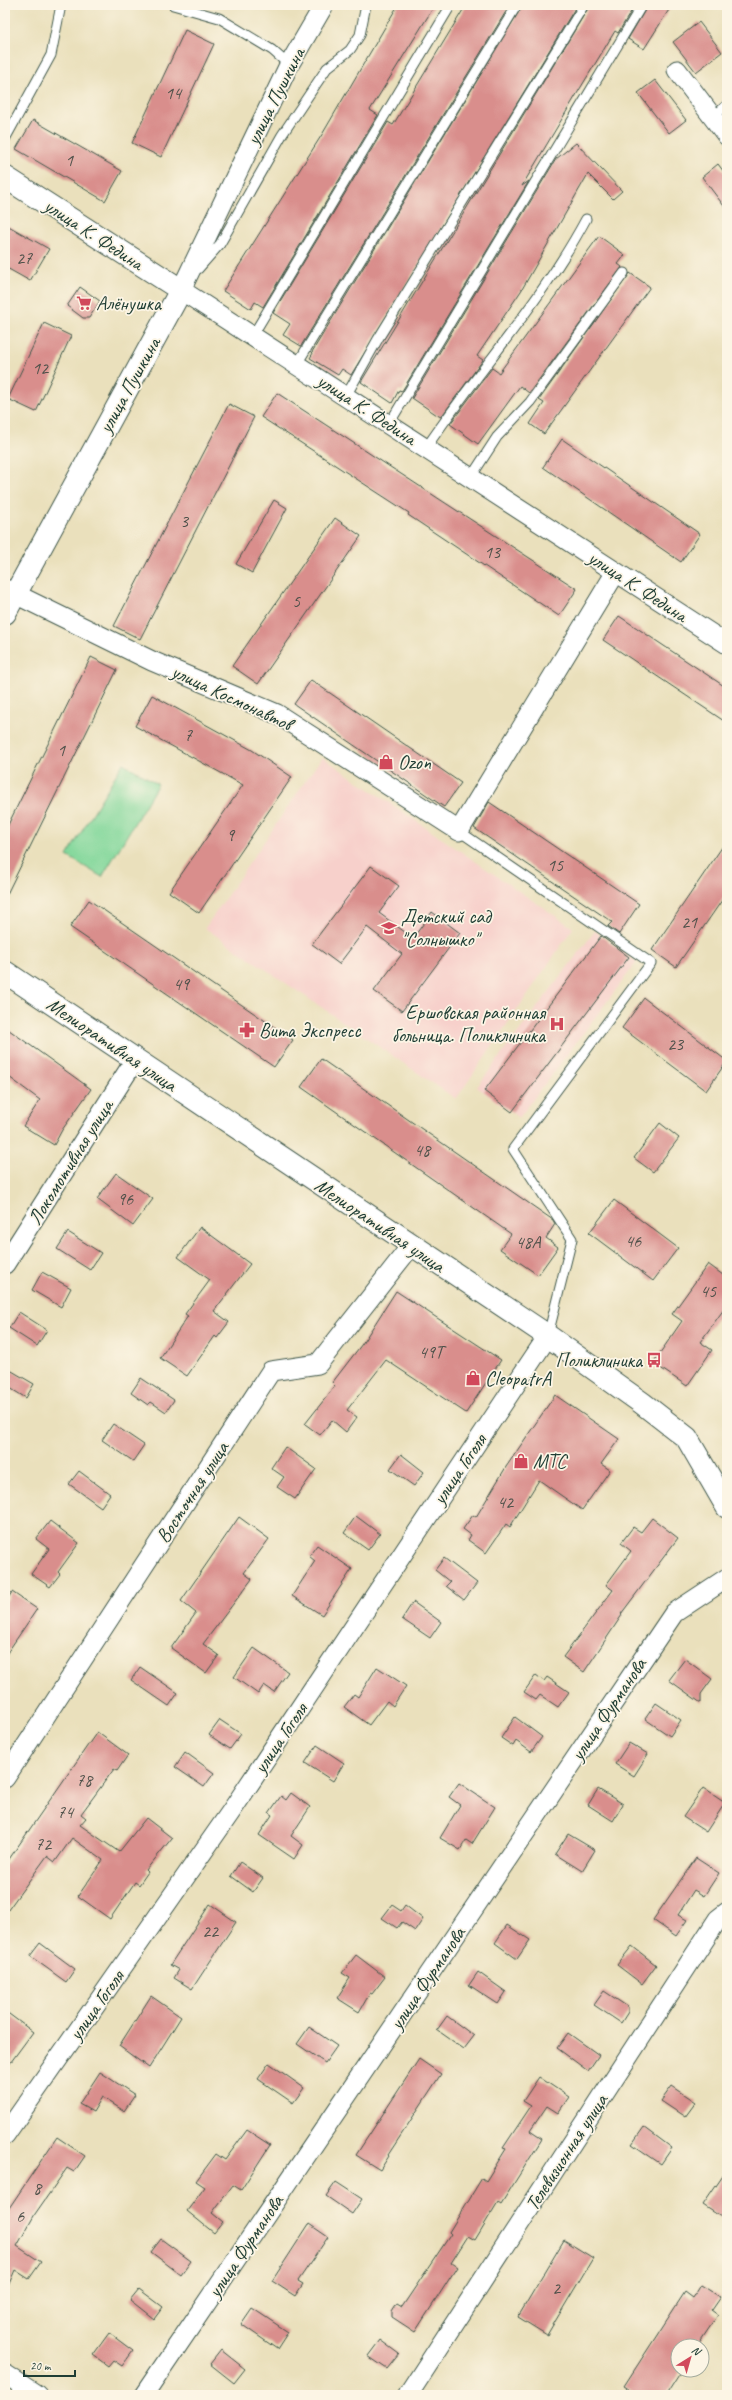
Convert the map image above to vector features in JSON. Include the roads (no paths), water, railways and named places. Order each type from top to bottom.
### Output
[{"type":"main road","name":"улица К. Федина","points":[[5,177],[181,290]]},
{"type":"main road","name":"улица Пушкина","points":[[5,613],[10,591],[181,290]]},
{"type":"main road","name":"Мелиоративная улица","points":[[5,972],[411,1246],[548,1336],[642,1403],[687,1438],[727,1507]]},
{"type":"street","name":"улица Пушкина","points":[[181,290],[288,65],[324,5]]},
{"type":"street","points":[[677,70],[727,136]]},
{"type":"street","name":"улица К. Федина","points":[[181,290],[253,335],[727,644]]},
{"type":"street","points":[[459,831],[616,572]]},
{"type":"street","name":"улица Космонавтов","points":[[10,591],[152,661],[277,714],[459,831]]},
{"type":"street","name":"Локомотивная улица","points":[[5,1264],[134,1060]]},
{"type":"street","name":"Восточная улица","points":[[5,1778],[271,1371],[318,1364],[411,1246]]},
{"type":"street","name":"улица Гоголя","points":[[5,2135],[230,1813],[548,1336]]},
{"type":"street","name":"улица Фурманова","points":[[144,2395],[674,1613],[727,1578]]},
{"type":"street","name":"Телевизионная улица","points":[[408,2395],[718,1919],[727,1912]]},
{"type":"street","points":[[5,2374],[36,2395]]},
{"type":"lane","points":[[5,138],[51,55],[61,5]]},
{"type":"lane","points":[[173,5],[219,18],[272,50],[288,65]]},
{"type":"lane","points":[[181,290],[220,244],[282,135],[327,68],[350,50],[360,35],[366,5]]},
{"type":"lane","points":[[253,335],[451,5]]},
{"type":"lane","points":[[297,364],[517,5]]},
{"type":"lane","points":[[346,396],[378,339],[584,5]]},
{"type":"lane","points":[[389,424],[642,5]]},
{"type":"lane","points":[[713,117],[727,104]]},
{"type":"lane","points":[[426,448],[458,400],[565,258],[586,219]]},
{"type":"lane","points":[[471,477],[497,437],[530,402],[624,273]]},
{"type":"lane","points":[[459,831],[651,963],[513,1148],[572,1239],[548,1336]]},
{"type":"place","name":"Алёнушка","points":[[84,303]]},
{"type":"place","name":"Ozon","points":[[386,762]]},
{"type":"place","name":"Детский сад \"Солнышко\"","points":[[389,928]]},
{"type":"place","name":"Ершовская районная больница. Поликлиника","points":[[557,1024]]},
{"type":"place","name":"Вита Экспресс","points":[[247,1030]]},
{"type":"place","name":"Поликлиника","points":[[654,1360]]},
{"type":"place","name":"CleopatrA","points":[[473,1378]]},
{"type":"place","name":"МТС","points":[[521,1461]]}]
